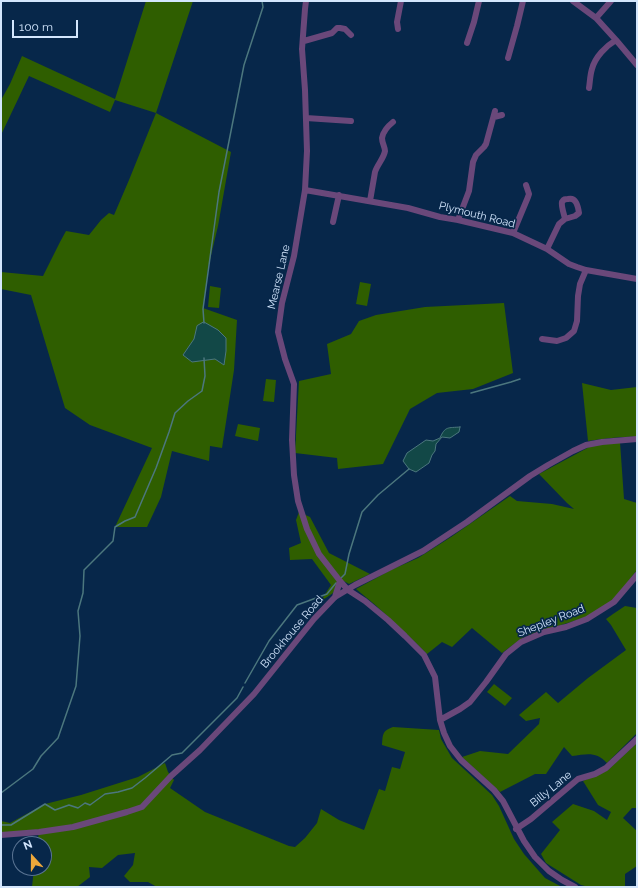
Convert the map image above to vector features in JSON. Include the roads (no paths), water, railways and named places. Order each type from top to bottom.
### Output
[{"type":"street","name":"Mearse Lane","points":[[306,1],[304,41],[302,49],[307,151],[305,190],[294,256],[282,303],[278,332],[285,359],[294,384],[292,440],[294,475],[298,502],[307,529],[319,554],[340,582],[348,590],[365,601],[388,620],[424,655],[435,677],[440,720],[450,746],[461,760],[494,790],[503,801],[516,829],[535,857],[549,871],[575,887]]},
{"type":"street","points":[[398,28],[397,22],[401,1]]},
{"type":"street","points":[[468,43],[479,1]]},
{"type":"street","points":[[508,58],[523,1]]},
{"type":"street","points":[[573,1],[596,18],[637,65]]},
{"type":"street","points":[[596,18],[611,1]]},
{"type":"street","points":[[304,41],[332,33],[337,28],[345,29],[351,35]]},
{"type":"street","points":[[590,88],[592,69],[595,62],[603,51],[616,40]]},
{"type":"street","points":[[458,220],[469,191],[473,162],[476,155],[486,144],[494,114],[502,115]]},
{"type":"street","points":[[306,118],[351,121]]},
{"type":"street","points":[[370,201],[375,172],[385,151],[382,138],[387,127],[393,122]]},
{"type":"street","points":[[513,233],[529,194],[526,185]]},
{"type":"street","name":"Plymouth Road","points":[[305,190],[408,208],[440,217],[513,233],[547,249],[569,264],[577,267],[637,279]]},
{"type":"street","points":[[333,222],[339,195]]},
{"type":"street","points":[[547,249],[559,224],[565,218]]},
{"type":"street","points":[[542,339],[557,341],[566,338],[574,331],[577,321],[580,284],[586,270]]},
{"type":"street","name":"Brookhouse Road","points":[[1,835],[39,832],[73,827],[142,807],[254,694],[314,618],[335,597],[355,585],[424,551],[530,476],[573,451],[586,445],[602,442],[637,439]]},
{"type":"street","name":"Shepley Road","points":[[440,720],[470,702],[506,654],[521,642],[544,632],[566,627],[587,619],[614,602],[637,576]]},
{"type":"street","points":[[335,597],[340,582]]},
{"type":"street","name":"Billy Lane","points":[[516,829],[531,819],[578,779],[595,774],[606,768],[637,739]]},
{"type":"waterway","points":[[204,323],[203,309],[219,192],[244,65],[263,7],[262,1]]},
{"type":"waterway","points":[[1,793],[33,769],[41,756],[58,738],[76,686],[80,636],[78,611],[83,593],[84,570],[113,541],[115,527],[135,517],[156,468],[175,413],[202,391],[205,376],[204,358]]},
{"type":"waterway","points":[[471,393],[520,379]]},
{"type":"waterway","points":[[341,578],[345,574],[349,554],[362,512],[378,495],[409,469]]},
{"type":"waterway","points":[[245,683],[269,641],[297,605],[327,594],[336,583]]},
{"type":"waterway","points":[[1,825],[11,825],[45,804],[55,810],[69,805],[78,808],[85,803],[90,805],[105,794],[132,788],[172,755],[182,753],[237,698],[243,687]]}]
